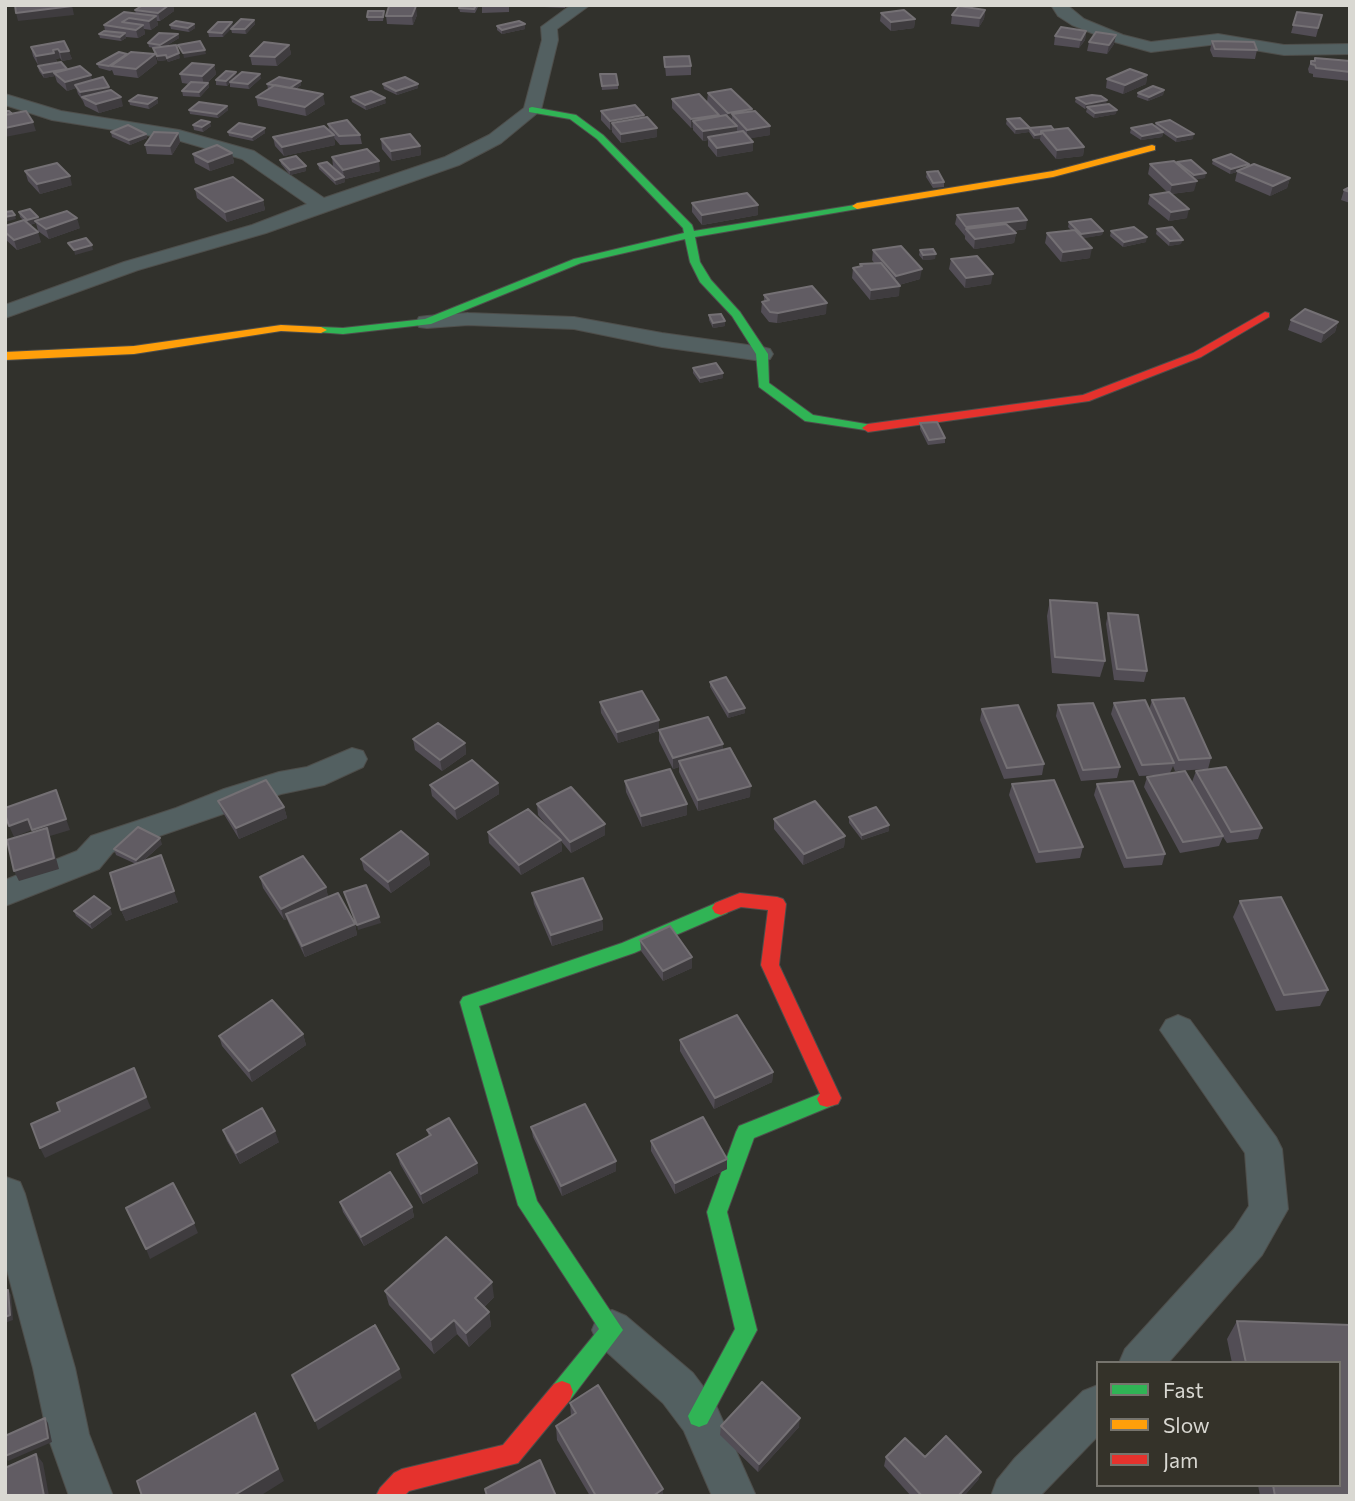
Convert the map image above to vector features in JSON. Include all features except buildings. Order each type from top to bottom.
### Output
[{"type":"street","points":[[5,312],[131,267],[259,229],[452,161],[495,139],[533,110],[550,40],[549,27],[582,5]]},
{"type":"street","points":[[1059,5],[1064,13],[1078,22],[1117,38],[1151,47],[1218,39],[1291,51],[1350,49]]},
{"type":"street","points":[[5,99],[58,116],[179,135],[248,155],[321,205]]},
{"type":"street","points":[[533,110],[573,117],[600,137],[688,227],[695,262],[706,282],[736,314],[762,354],[764,384],[809,418],[868,428],[1085,398],[1197,355],[1265,315]]},
{"type":"street","points":[[427,322],[579,261],[691,235],[747,228],[902,197],[1053,174],[1152,148]]},
{"type":"street","points":[[5,356],[134,350],[281,328],[343,331],[468,319],[574,323],[762,354]]},
{"type":"street","points":[[5,894],[88,860],[102,844],[279,783],[313,777],[352,759]]},
{"type":"street","points":[[699,1416],[747,1330],[718,1212],[746,1132],[831,1098],[770,965],[777,904],[740,900],[628,948],[469,1002],[527,1205],[612,1329],[678,1388],[699,1416],[734,1496]]},
{"type":"street","points":[[1142,1361],[1248,1242],[1269,1209],[1263,1149],[1178,1030]]},
{"type":"street","points":[[6,1194],[54,1368],[68,1434],[91,1496]]},
{"type":"street","points":[[388,1496],[402,1481],[510,1455],[612,1329]]},
{"type":"street","points":[[1013,1496],[1030,1473],[1096,1408]]},
{"type":"traffic: fast","points":[[532,110],[573,117],[600,137],[688,227],[695,262],[706,282],[736,314],[762,354],[763,384],[809,418],[868,428]]},
{"type":"traffic: fast","points":[[321,330],[343,331],[427,322],[578,261],[691,235],[857,206]]},
{"type":"traffic: fast","points":[[562,1392],[612,1330],[528,1205],[469,1002],[628,948],[721,908]]},
{"type":"traffic: fast","points":[[699,1416],[746,1330],[717,1212],[746,1132],[827,1099]]},
{"type":"traffic: slow","points":[[857,206],[1053,174],[1152,148]]},
{"type":"traffic: slow","points":[[5,356],[134,350],[281,328],[321,330]]},
{"type":"traffic: jam","points":[[868,428],[1085,398],[1197,355],[1265,315]]},
{"type":"traffic: jam","points":[[721,908],[740,900],[777,904],[770,965],[831,1098],[827,1099]]},
{"type":"traffic: jam","points":[[388,1496],[402,1481],[510,1455],[562,1392]]}]
